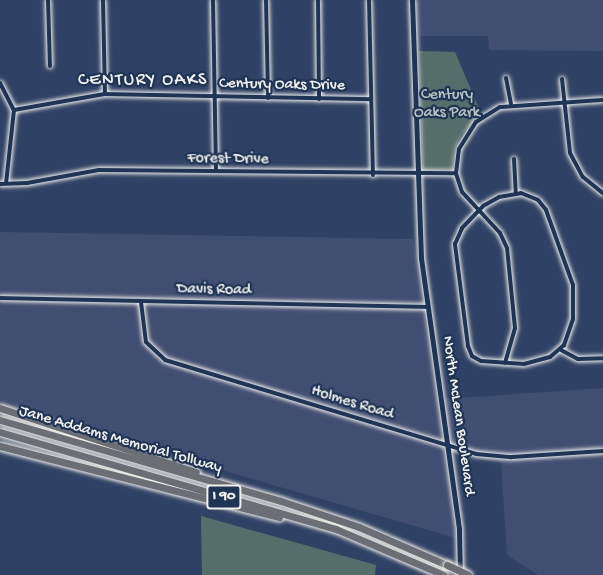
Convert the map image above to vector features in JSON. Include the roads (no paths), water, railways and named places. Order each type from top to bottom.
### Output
[{"type":"highway","points":[[0,408],[281,501]]},
{"type":"highway","name":"Jane Addams Memorial Tollway","points":[[0,420],[281,501],[359,527],[468,575]]},
{"type":"highway","name":"Jane Addams Memorial Tollway","points":[[0,432],[323,525],[444,575]]},
{"type":"highway","points":[[0,446],[265,514],[323,525]]},
{"type":"main road","points":[[412,0],[418,175]]},
{"type":"main road","name":"North McLean Boulevard","points":[[418,175],[419,224],[428,307],[459,529],[460,575]]},
{"type":"street","points":[[48,0],[50,66]]},
{"type":"street","points":[[103,0],[105,94]]},
{"type":"street","points":[[213,0],[216,171]]},
{"type":"street","points":[[266,0],[268,98]]},
{"type":"street","points":[[318,0],[320,99]]},
{"type":"street","points":[[369,0],[373,175]]},
{"type":"street","points":[[506,78],[512,104]]},
{"type":"street","points":[[562,79],[567,143],[583,177],[603,193]]},
{"type":"street","points":[[0,83],[14,110],[6,184]]},
{"type":"street","name":"Century Oaks Drive","points":[[14,110],[105,94],[371,99]]},
{"type":"street","points":[[505,363],[515,332],[508,254],[500,233],[477,211],[462,192],[456,173],[458,153],[467,132],[487,114],[512,104],[603,100]]},
{"type":"street","points":[[514,159],[516,192]]},
{"type":"street","name":"Forest Drive","points":[[0,184],[99,170],[373,175],[456,173]]},
{"type":"street","points":[[516,192],[533,196],[546,210],[573,285],[573,319],[561,350],[537,362],[505,363],[475,359],[468,346],[454,250],[462,228],[477,211],[494,200],[516,192]]},
{"type":"street","name":"Davis Road","points":[[0,298],[428,307]]},
{"type":"street","name":"Holmes Road","points":[[141,302],[146,342],[165,360],[447,446],[512,457],[603,451]]},
{"type":"street","points":[[561,350],[578,359],[603,358]]},
{"type":"district","name":"CENTURY OAKS","points":[[143,81]]},
{"type":"park label","name":"Century Oaks Park","points":[[447,105]]}]
